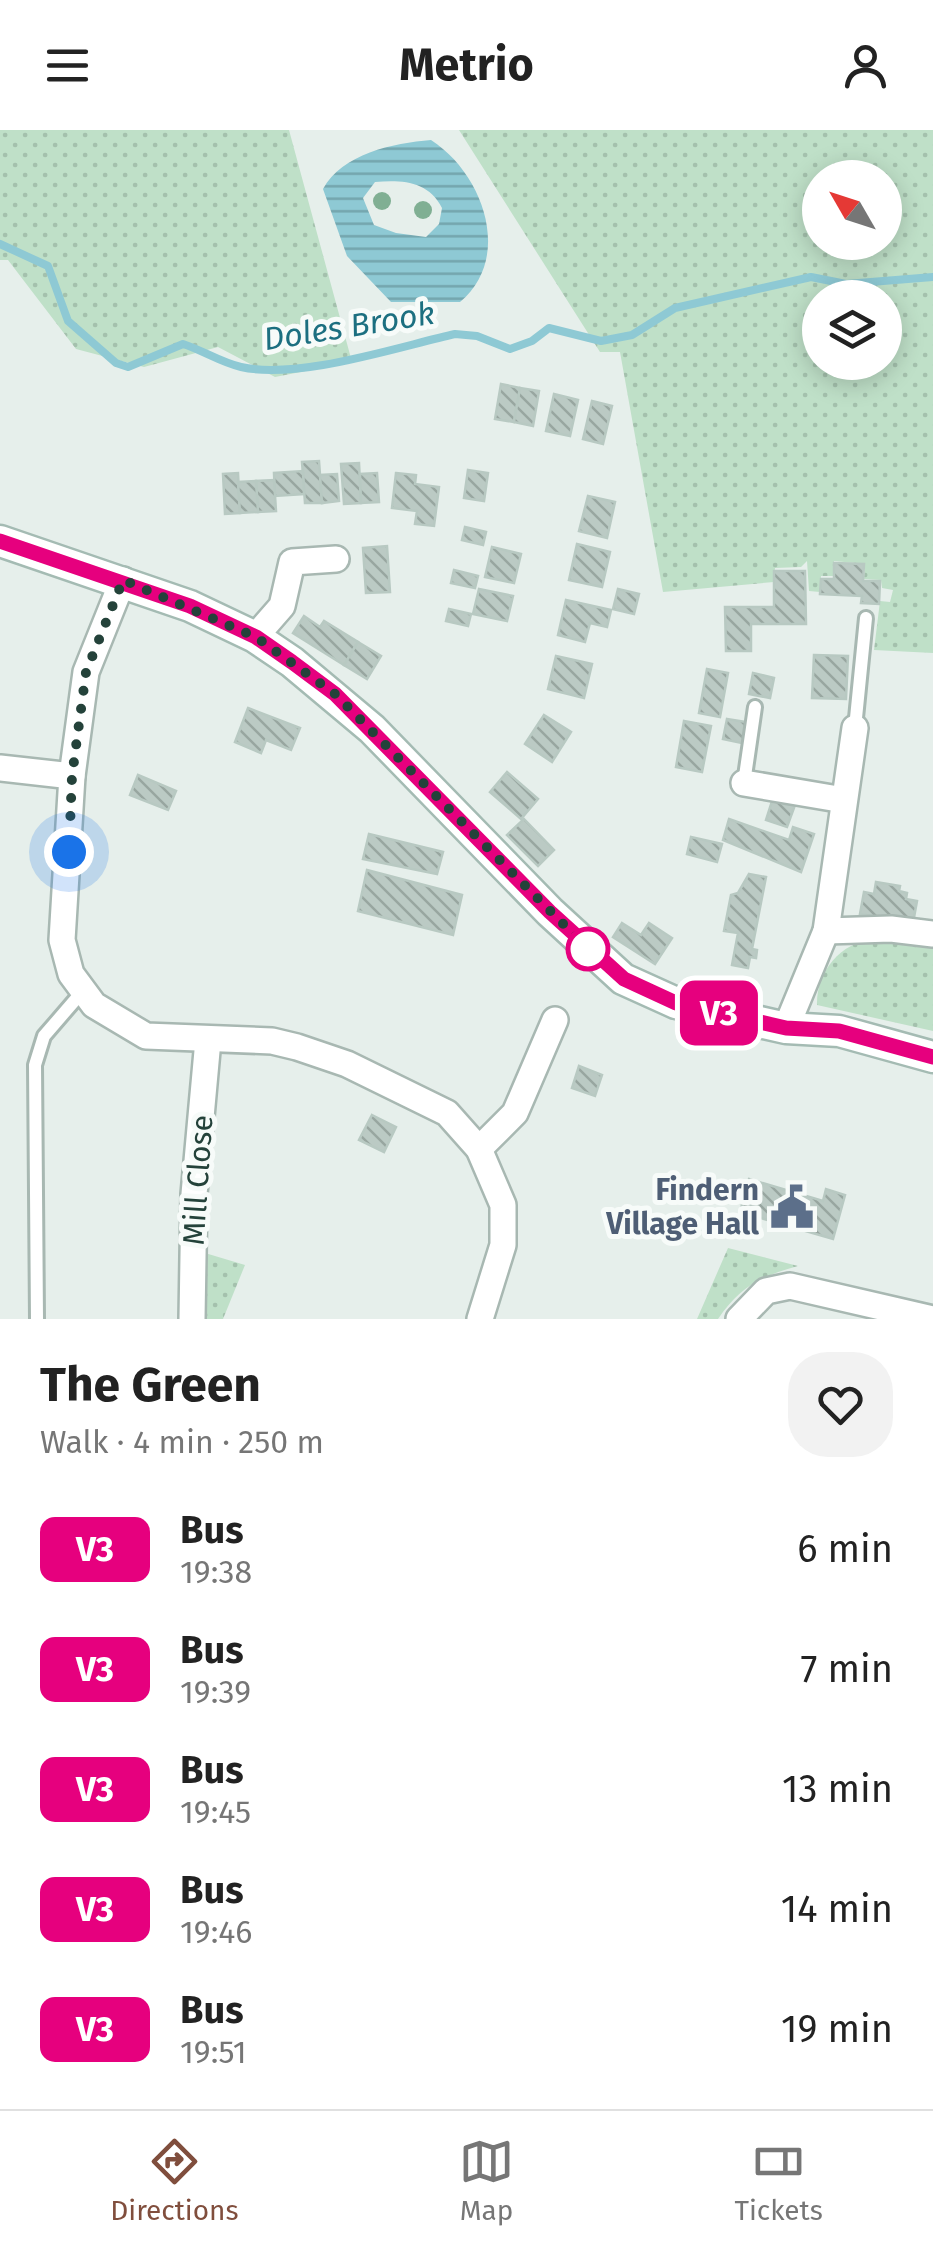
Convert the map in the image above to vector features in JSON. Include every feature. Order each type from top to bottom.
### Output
[{"type":"street","points":[[0,541],[123,580],[256,637],[335,694],[448,822],[624,979],[676,1003],[786,1028],[839,1031],[933,1057]]},
{"type":"street","points":[[256,637],[282,606],[292,562],[336,560]]},
{"type":"street","points":[[123,580],[86,672],[72,776],[62,940],[71,974],[82,992],[130,1030],[146,1036],[272,1042],[347,1064],[447,1113],[479,1149],[497,1184],[505,1225],[480,1319]]},
{"type":"street","points":[[786,1028],[826,931],[856,728]]},
{"type":"street","points":[[0,768],[72,776]]},
{"type":"street","points":[[744,783],[844,800]]},
{"type":"street","points":[[826,931],[891,929],[933,934]]},
{"type":"street","points":[[479,1149],[515,1113],[555,1020]]},
{"type":"street","name":"Mill Close","points":[[192,1319],[194,1194],[208,1040]]},
{"type":"street","points":[[739,1319],[766,1291],[790,1286],[933,1319]]},
{"type":"lane","points":[[856,728],[866,618]]},
{"type":"lane","points":[[744,783],[755,707]]},
{"type":"lane","points":[[37,1319],[36,1065],[44,1036],[82,992]]},
{"type":"green space","points":[[0,130],[289,130],[352,362],[275,377],[218,347],[144,367],[76,349],[8,260],[0,260]]},
{"type":"green space","points":[[459,130],[933,130],[933,653],[874,650],[880,601],[890,602],[893,590],[882,588],[881,580],[864,579],[865,564],[834,561],[833,576],[821,576],[820,592],[809,591],[807,561],[801,567],[775,568],[774,582],[663,592],[620,352],[600,352]]},
{"type":"green space","points":[[873,939],[933,943],[933,1031],[817,1005],[821,981],[832,961],[850,946]]},
{"type":"green space","points":[[728,1248],[798,1266],[752,1284],[718,1319],[697,1319]]},
{"type":"green space","points":[[205,1253],[245,1265],[223,1319],[207,1319]]},
{"type":"water","points":[[431,140],[450,155],[465,173],[485,217],[485,263],[476,284],[460,302],[391,302],[347,256],[323,189],[356,159]],"holes":[[[375,182],[405,182],[430,192],[442,208],[439,224],[426,237],[374,225],[363,198]]]},
{"type":"building","points":[[501,384],[520,388],[514,422],[495,419]]},
{"type":"building","points":[[520,388],[539,391],[533,426],[514,422]]},
{"type":"building","points":[[554,394],[578,400],[570,436],[546,431]]},
{"type":"building","points":[[592,401],[612,406],[603,444],[583,439]]},
{"type":"building","points":[[319,461],[322,503],[305,503],[302,462]]},
{"type":"building","points":[[359,463],[361,503],[344,504],[341,464]]},
{"type":"building","points":[[468,470],[488,473],[484,501],[464,498]]},
{"type":"building","points":[[303,471],[304,494],[275,496],[274,473]]},
{"type":"building","points":[[238,473],[240,513],[225,514],[223,474]]},
{"type":"building","points":[[377,473],[379,502],[361,503],[360,474]]},
{"type":"building","points":[[396,473],[416,475],[415,484],[439,487],[434,526],[415,524],[417,511],[392,508]]},
{"type":"building","points":[[337,474],[339,501],[322,503],[320,475]]},
{"type":"building","points":[[274,480],[276,511],[258,512],[256,481]]},
{"type":"building","points":[[256,481],[258,512],[240,513],[238,482]]},
{"type":"building","points":[[588,496],[615,502],[607,538],[579,531]]},
{"type":"building","points":[[465,527],[486,532],[483,545],[462,540]]},
{"type":"building","points":[[577,544],[610,552],[602,587],[569,580]]},
{"type":"building","points":[[387,546],[390,592],[366,593],[363,548]]},
{"type":"building","points":[[492,547],[521,554],[514,583],[485,577]]},
{"type":"building","points":[[834,563],[864,564],[863,581],[880,581],[879,604],[861,603],[862,596],[820,594],[821,579],[834,579]]},
{"type":"building","points":[[454,570],[478,576],[475,588],[451,583]]},
{"type":"building","points":[[774,571],[805,571],[806,624],[751,624],[751,651],[726,651],[725,607],[774,607]]},
{"type":"building","points":[[479,589],[513,596],[507,621],[473,614]]},
{"type":"building","points":[[618,589],[639,594],[634,614],[613,609]]},
{"type":"building","points":[[566,600],[611,610],[607,627],[590,623],[585,642],[558,635]]},
{"type":"building","points":[[449,609],[471,614],[468,626],[446,621]]},
{"type":"building","points":[[304,616],[320,627],[324,621],[358,642],[344,665],[293,633]]},
{"type":"building","points":[[358,642],[381,656],[367,679],[344,665]]},
{"type":"building","points":[[814,655],[848,656],[846,699],[812,698]]},
{"type":"building","points":[[556,656],[592,664],[584,698],[548,689]]},
{"type":"building","points":[[707,669],[728,673],[720,717],[699,713]]},
{"type":"building","points":[[753,673],[774,678],[770,698],[749,694]]},
{"type":"building","points":[[248,708],[300,728],[291,750],[266,740],[261,753],[235,742]]},
{"type":"building","points":[[544,715],[571,732],[552,762],[525,744]]},
{"type":"building","points":[[727,719],[746,722],[742,743],[723,739]]},
{"type":"building","points":[[684,721],[711,726],[702,772],[676,767]]},
{"type":"building","points":[[507,772],[538,799],[521,819],[490,792]]},
{"type":"building","points":[[138,775],[176,791],[168,810],[130,795]]},
{"type":"building","points":[[773,798],[795,805],[787,827],[766,820]]},
{"type":"building","points":[[524,819],[554,850],[538,866],[507,835]]},
{"type":"building","points":[[729,819],[789,840],[793,827],[814,834],[801,872],[723,840]]},
{"type":"building","points":[[369,834],[443,852],[437,874],[363,859]]},
{"type":"building","points":[[691,837],[722,844],[717,862],[687,854]]},
{"type":"building","points":[[367,870],[462,895],[453,935],[358,911]]},
{"type":"building","points":[[749,874],[766,877],[752,949],[757,950],[756,958],[750,957],[748,968],[732,965],[738,933],[724,931],[731,895],[738,893]]},
{"type":"building","points":[[876,882],[900,886],[899,891],[907,893],[906,899],[917,901],[913,923],[860,914],[864,892],[874,894]]},
{"type":"building","points":[[622,923],[641,935],[649,923],[672,938],[655,964],[613,937]]},
{"type":"building","points":[[579,1066],[602,1075],[595,1096],[572,1088]]},
{"type":"building","points":[[372,1115],[396,1127],[384,1152],[359,1140]]},
{"type":"building","name":"Findern Village Hall","points":[[749,1179],[823,1201],[826,1189],[845,1195],[833,1239],[740,1212]]},
{"type":"waterway","name":"Doles Brook","points":[[0,244],[48,266],[68,321],[116,363],[128,367],[183,344],[234,365],[264,370],[318,366],[455,334],[477,336],[510,349],[532,341],[549,328],[601,341],[632,335],[675,308],[811,277],[846,284],[933,277]]},
{"type":"bus line","name":"V3","points":[[0,541],[190,606],[256,637],[292,662],[335,694],[550,912],[624,979],[676,1003],[786,1028],[839,1031],[933,1057]]},
{"type":"place","name":"Findern Village Hall","points":[[792,1207]]},
{"type":"route","points":[[69,852],[72,776],[86,672],[123,580],[256,637],[335,694],[592,953],[588,949]]}]
